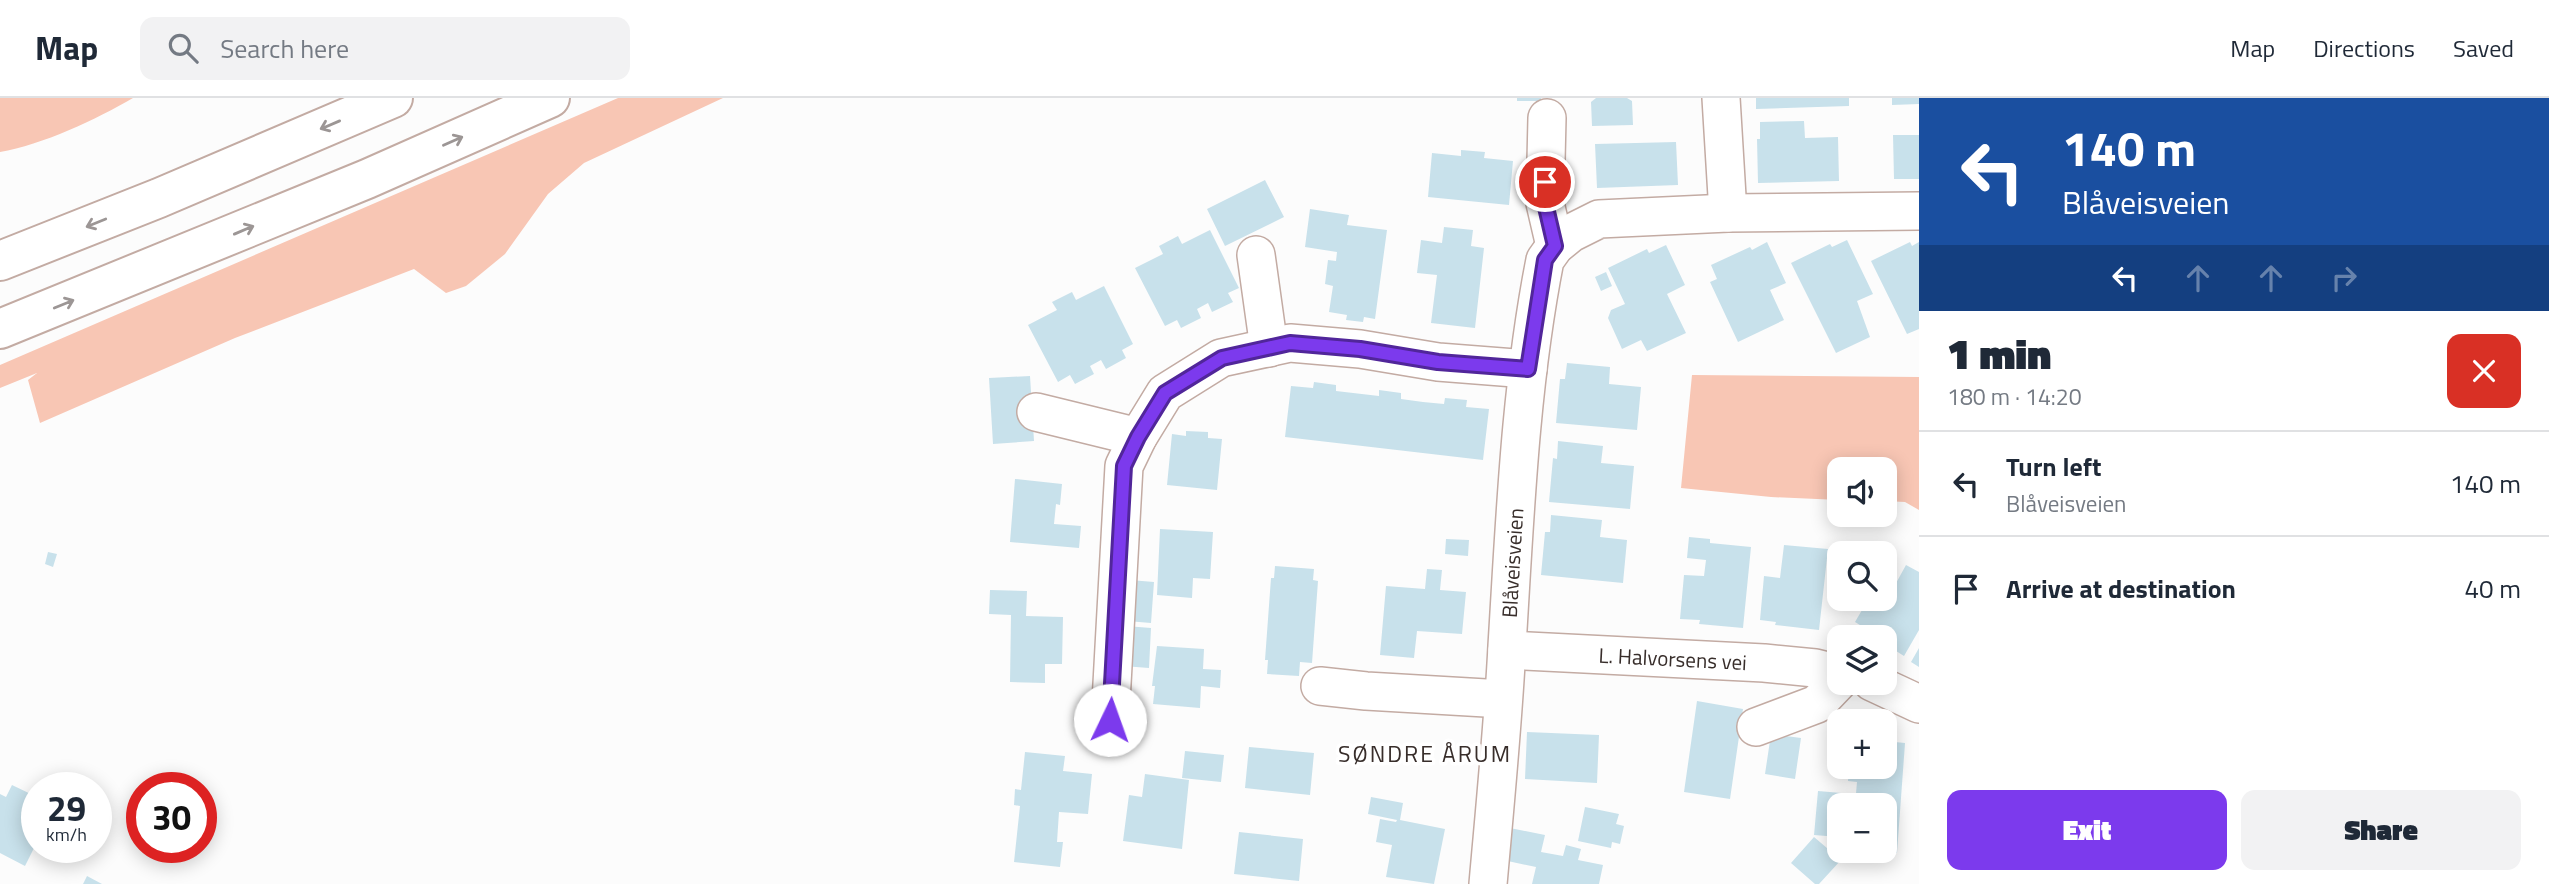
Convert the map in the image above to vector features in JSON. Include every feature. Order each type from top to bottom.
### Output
[{"type":"highway","points":[[0,261],[159,198],[393,98]]},
{"type":"highway","points":[[0,329],[329,195],[550,98]]},
{"type":"street","points":[[1721,98],[1727,169],[1727,213]]},
{"type":"street","points":[[1547,118],[1545,203],[1555,246],[1571,233],[1599,219],[1727,213],[1919,211]]},
{"type":"street","name":"Blåveisveien","points":[[1488,884],[1528,369],[1545,260],[1555,246]]},
{"type":"street","points":[[1256,256],[1269,348]]},
{"type":"street","points":[[1110,720],[1124,466],[1165,393],[1222,358],[1290,343],[1360,349],[1438,362],[1528,369]]},
{"type":"street","points":[[1036,412],[1138,437]]},
{"type":"street","name":"L. Halvorsens vei","points":[[1507,650],[1764,663],[1827,671]]},
{"type":"street","points":[[1320,686],[1503,699]]},
{"type":"street","points":[[1756,727],[1817,704],[1827,694]]},
{"type":"street","points":[[1897,694],[1919,704]]},
{"type":"shaded area","points":[[0,98],[133,98],[69,130],[33,144],[0,152]]},
{"type":"shaded area","points":[[618,98],[723,98],[584,163],[548,194],[505,254],[466,286],[446,293],[414,269],[235,338],[40,423],[28,380],[37,373],[0,388],[0,365]]},
{"type":"shaded area","points":[[1692,375],[1919,377],[1919,510],[1905,502],[1897,502],[1897,457],[1827,457],[1827,499],[1681,488]]},
{"type":"building","points":[[1517,98],[1541,98],[1541,101],[1517,101]]},
{"type":"building","points":[[1596,98],[1627,98],[1632,101],[1633,125],[1592,126],[1591,102]]},
{"type":"building","points":[[1756,98],[1849,98],[1849,106],[1756,109]]},
{"type":"building","points":[[1892,98],[1919,98],[1919,104],[1892,105]]},
{"type":"building","points":[[1804,121],[1805,138],[1838,137],[1839,181],[1758,183],[1757,139],[1760,139],[1760,122]]},
{"type":"building","points":[[1893,135],[1919,135],[1919,179],[1894,179]]},
{"type":"building","points":[[1676,142],[1678,185],[1597,188],[1595,144]]},
{"type":"building","points":[[1461,150],[1485,152],[1484,158],[1513,161],[1509,205],[1428,197],[1432,153],[1461,156]]},
{"type":"building","points":[[1265,180],[1284,217],[1225,246],[1207,209]]},
{"type":"building","points":[[1310,209],[1349,215],[1347,225],[1387,230],[1375,319],[1364,317],[1363,322],[1346,320],[1347,315],[1329,312],[1333,286],[1325,284],[1328,260],[1336,261],[1337,252],[1305,247]]},
{"type":"building","points":[[1444,227],[1473,230],[1471,246],[1484,248],[1475,328],[1431,323],[1437,275],[1417,273],[1421,240],[1442,243]]},
{"type":"building","points":[[1210,230],[1239,288],[1228,293],[1233,302],[1212,312],[1208,303],[1197,309],[1201,318],[1181,328],[1177,320],[1165,326],[1135,268],[1163,254],[1159,246],[1178,236],[1182,244]]},
{"type":"building","points":[[1847,240],[1873,294],[1857,301],[1870,337],[1836,353],[1791,263],[1830,244],[1832,247]]},
{"type":"building","points":[[1767,242],[1786,283],[1770,290],[1784,320],[1738,342],[1710,282],[1717,279],[1711,265]]},
{"type":"building","points":[[1910,242],[1912,246],[1919,242],[1919,329],[1907,334],[1871,261]]},
{"type":"building","points":[[1666,245],[1685,285],[1667,294],[1686,333],[1647,351],[1641,340],[1622,349],[1608,318],[1611,310],[1625,304],[1608,268],[1647,249],[1649,253]]},
{"type":"building","points":[[1606,272],[1612,286],[1601,291],[1595,277]]},
{"type":"building","points":[[1104,286],[1133,344],[1122,350],[1126,358],[1106,369],[1101,360],[1090,366],[1094,374],[1075,384],[1070,375],[1058,382],[1028,325],[1057,310],[1052,302],[1072,292],[1076,300]]},
{"type":"building","points":[[1567,363],[1610,367],[1609,384],[1641,387],[1637,430],[1556,423],[1560,379],[1565,379]]},
{"type":"building","points":[[1030,376],[1034,441],[993,444],[989,378]]},
{"type":"building","points":[[1314,382],[1336,385],[1336,391],[1379,396],[1379,390],[1401,393],[1401,399],[1423,402],[1444,404],[1445,398],[1467,400],[1466,407],[1489,409],[1483,460],[1285,437],[1291,386],[1313,388]]},
{"type":"building","points":[[1186,431],[1208,432],[1208,438],[1222,439],[1217,490],[1167,485],[1172,434],[1186,436]]},
{"type":"building","points":[[1558,441],[1603,446],[1601,463],[1634,466],[1630,509],[1549,502],[1553,458],[1557,459]]},
{"type":"building","points":[[1015,479],[1062,484],[1060,505],[1056,504],[1054,524],[1081,526],[1079,548],[1010,542]]},
{"type":"building","points":[[1551,515],[1602,520],[1600,537],[1627,540],[1623,583],[1541,575],[1545,532],[1550,532]]},
{"type":"building","points":[[1160,529],[1213,532],[1210,579],[1193,578],[1192,598],[1157,595]]},
{"type":"building","points":[[1689,537],[1710,539],[1710,543],[1751,547],[1743,628],[1699,624],[1700,620],[1680,619],[1684,575],[1704,576],[1706,560],[1687,558]]},
{"type":"building","points":[[1446,539],[1469,540],[1468,556],[1445,554]]},
{"type":"building","points":[[1784,545],[1827,549],[1819,630],[1775,625],[1776,622],[1760,620],[1764,576],[1780,578]]},
{"type":"building","points":[[48,552],[57,554],[53,567],[45,564]]},
{"type":"building","points":[[1906,565],[1919,572],[1919,630],[1904,656],[1897,652],[1897,625],[1860,625],[1855,622],[1861,611],[1897,611],[1897,581]]},
{"type":"building","points":[[1275,566],[1314,569],[1313,580],[1318,581],[1312,663],[1300,662],[1299,676],[1267,674],[1268,660],[1265,660],[1271,578],[1274,578]]},
{"type":"building","points":[[1427,569],[1442,570],[1440,590],[1466,592],[1462,634],[1417,631],[1414,658],[1380,655],[1386,586],[1425,589]]},
{"type":"building","points":[[1130,580],[1154,582],[1151,623],[1127,621]]},
{"type":"building","points":[[990,590],[1027,591],[1026,616],[1063,617],[1062,664],[1045,664],[1045,683],[1010,682],[1011,615],[989,614]]},
{"type":"building","points":[[1126,626],[1151,628],[1149,668],[1123,666]]},
{"type":"building","points":[[1157,646],[1204,649],[1203,669],[1221,670],[1220,688],[1201,686],[1200,708],[1153,704],[1155,686],[1152,686]]},
{"type":"building","points":[[1919,648],[1919,667],[1911,662]]},
{"type":"building","points":[[1697,701],[1743,709],[1730,799],[1684,792]]},
{"type":"building","points":[[1527,732],[1599,735],[1597,783],[1525,779]]},
{"type":"building","points":[[1771,734],[1801,738],[1795,779],[1765,774]]},
{"type":"building","points":[[1897,742],[1905,743],[1897,853],[1897,793],[1856,793],[1857,782],[1848,781],[1897,779]]},
{"type":"building","points":[[1249,747],[1314,753],[1310,795],[1245,788]]},
{"type":"building","points":[[1185,751],[1224,755],[1221,782],[1182,778]]},
{"type":"building","points":[[1025,752],[1065,756],[1063,771],[1092,774],[1088,814],[1059,812],[1057,842],[1063,842],[1060,867],[1014,862],[1020,806],[1014,805],[1015,789],[1021,790]]},
{"type":"building","points":[[1145,774],[1189,780],[1182,849],[1123,841],[1129,795],[1142,797]]},
{"type":"building","points":[[12,785],[21,789],[21,863],[26,863],[25,866],[0,853],[0,794],[6,797]]},
{"type":"building","points":[[1818,791],[1841,793],[1827,793],[1827,836],[1814,835]]},
{"type":"building","points":[[1371,797],[1403,803],[1400,820],[1445,829],[1434,884],[1386,877],[1392,845],[1376,842],[1380,819],[1397,820],[1368,814]]},
{"type":"building","points":[[1585,807],[1619,814],[1616,824],[1624,826],[1620,844],[1612,842],[1611,848],[1578,841]]},
{"type":"building","points":[[1510,828],[1545,835],[1541,852],[1563,856],[1566,845],[1581,849],[1578,860],[1603,865],[1599,884],[1532,884],[1536,867],[1503,860]]},
{"type":"building","points":[[1239,832],[1303,839],[1299,881],[1234,874]]},
{"type":"building","points":[[1814,837],[1827,848],[1827,863],[1838,863],[1819,884],[1815,884],[1791,863]]},
{"type":"building","points":[[87,876],[102,884],[83,884]]},
{"type":"district","name":"SØNDRE ÅRUM","points":[[1425,753]]},
{"type":"route","points":[[1110,720],[1124,466],[1165,393],[1222,358],[1290,343],[1360,349],[1438,362],[1528,369],[1545,260],[1555,246],[1545,203],[1545,182]]}]
